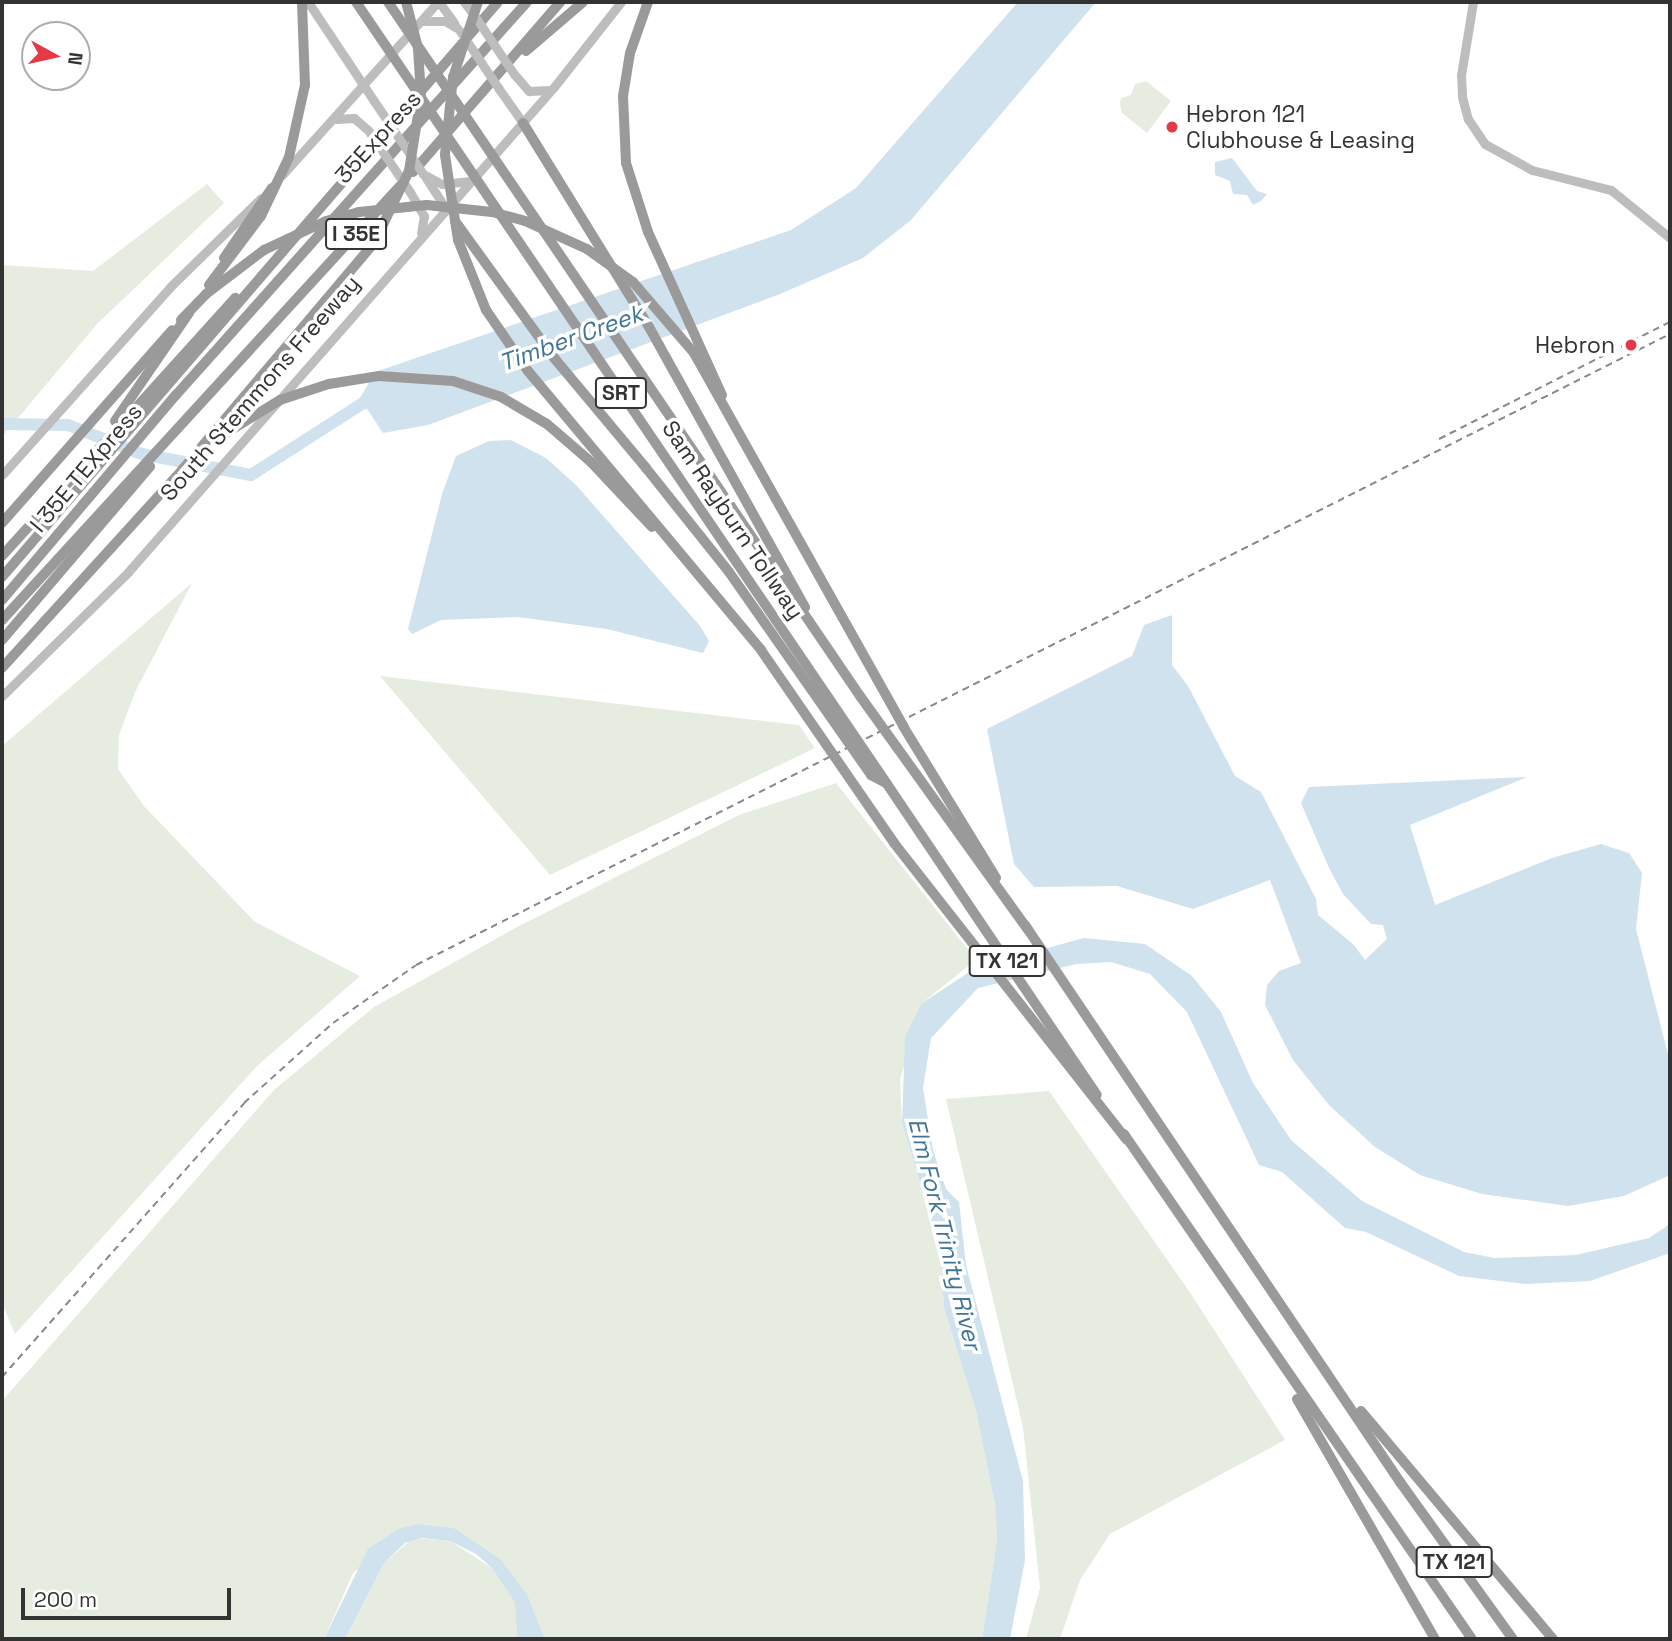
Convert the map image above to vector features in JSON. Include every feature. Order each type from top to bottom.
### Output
[{"type":"highway","points":[[2,523],[181,320],[250,233],[289,157],[305,85],[302,2]]},
{"type":"highway","name":"Sam Rayburn Tollway","points":[[356,2],[887,784]]},
{"type":"highway","name":"Sam Rayburn Tollway","points":[[388,2],[832,655]]},
{"type":"highway","points":[[2,668],[182,470],[357,264],[388,221],[409,171],[420,117],[418,48],[406,2]]},
{"type":"highway","points":[[478,2],[453,77],[445,155],[449,198],[470,276],[505,341],[761,650],[894,843],[1127,1140]]},
{"type":"highway","name":"I 35E","points":[[2,577],[87,489],[155,386],[268,268],[498,2]]},
{"type":"highway","name":"35Express","points":[[176,395],[527,2]]},
{"type":"highway","name":"South Stemmons Freeway","points":[[2,620],[185,424],[512,61],[560,2]]},
{"type":"highway","points":[[512,61],[583,2]]},
{"type":"highway","points":[[648,2],[630,53],[623,96],[626,163],[648,232],[725,404]]},
{"type":"highway","points":[[523,123],[649,327],[832,655]]},
{"type":"highway","points":[[2,556],[99,444],[155,386],[275,183]]},
{"type":"highway","points":[[181,320],[233,271],[294,234],[359,212],[408,205],[459,206],[525,221],[587,249],[612,266],[676,327],[725,404],[902,726],[1029,931]]},
{"type":"highway","points":[[446,209],[555,359],[688,518],[871,775],[887,784]]},
{"type":"highway","points":[[182,470],[253,414],[305,390],[379,376],[453,382],[501,397],[568,440],[701,579]]},
{"type":"highway","name":"I 35E TEXpress","points":[[2,600],[87,489],[176,395]]},
{"type":"highway","points":[[2,640],[113,503]]},
{"type":"highway","name":"TX 121","points":[[832,655],[1029,931],[1321,1360],[1400,1482],[1513,1639]]},
{"type":"highway","name":"TX 121","points":[[887,784],[1263,1339],[1472,1639]]},
{"type":"highway","points":[[1263,1339],[1435,1639]]},
{"type":"highway","points":[[1321,1360],[1413,1477],[1553,1639]]},
{"type":"main road","points":[[308,2],[446,209]]},
{"type":"main road","points":[[2,475],[107,355],[335,120],[439,2],[523,123]]},
{"type":"main road","points":[[464,2],[529,91],[543,93],[555,87]]},
{"type":"main road","name":"South Stemmons Freeway","points":[[2,696],[162,532],[253,431],[555,87],[621,2]]},
{"type":"main road","points":[[1473,2],[1461,75],[1462,97],[1468,118],[1485,144],[1532,170],[1611,190],[1670,238]]},
{"type":"main road","points":[[421,22],[430,18],[458,30]]},
{"type":"main road","points":[[335,120],[354,118],[368,130],[424,216],[420,238]]},
{"type":"main road","points":[[423,174],[442,184],[471,181]]},
{"type":"shaded area","points":[[1146,81],[1171,101],[1147,133],[1122,113],[1120,104],[1121,98],[1131,95],[1135,84]]},
{"type":"shaded area","points":[[207,184],[224,203],[97,324],[2,437],[2,265],[93,271]]},
{"type":"shaded area","points":[[192,583],[136,690],[119,735],[118,769],[144,806],[255,922],[360,976],[257,1066],[15,1334],[2,1303],[2,746]]},
{"type":"shaded area","points":[[380,676],[799,725],[815,748],[550,875]]},
{"type":"shaded area","points":[[836,783],[976,960],[922,1003],[900,1080],[902,1125],[940,1248],[944,1308],[976,1411],[995,1505],[997,1540],[982,1639],[545,1639],[528,1596],[454,1528],[419,1524],[353,1573],[324,1639],[2,1639],[2,1401],[274,1090],[374,1007],[517,927],[739,815]]},
{"type":"shaded area","points":[[1049,1091],[1189,1291],[1285,1440],[1110,1534],[1080,1580],[1060,1639],[1026,1639],[1040,1588],[1023,1427],[946,1099]]},
{"type":"shaded area","points":[[413,1538],[450,1541],[492,1568],[515,1603],[517,1639],[345,1639],[384,1563]]},
{"type":"water","points":[[1018,2],[1096,2],[911,220],[863,258],[780,294],[428,425],[383,433],[360,398],[375,372],[791,230],[856,188]]},
{"type":"water","points":[[1232,158],[1257,191],[1267,194],[1261,201],[1253,205],[1247,195],[1233,194],[1230,181],[1215,175],[1215,162]]},
{"type":"water","points":[[511,440],[546,458],[576,485],[700,626],[709,641],[703,653],[607,629],[518,617],[441,620],[412,634],[408,629],[442,494],[456,456],[489,441]]},
{"type":"water","points":[[1172,615],[1172,665],[1188,686],[1235,776],[1261,792],[1316,899],[1318,915],[1354,945],[1365,960],[1387,939],[1383,925],[1371,924],[1343,894],[1329,868],[1301,803],[1309,787],[1527,777],[1410,825],[1435,905],[1552,858],[1601,844],[1629,853],[1642,873],[1636,929],[1670,1062],[1670,1175],[1624,1196],[1568,1206],[1482,1194],[1420,1175],[1375,1147],[1329,1105],[1293,1060],[1265,1005],[1267,985],[1279,971],[1301,963],[1270,880],[1193,909],[1117,886],[1034,887],[1014,864],[987,729],[1132,656],[1144,625]]},
{"type":"water","name":"Elm Fork Trinity River","points":[[1084,938],[1145,944],[1192,976],[1221,1012],[1253,1083],[1291,1140],[1362,1201],[1464,1252],[1495,1258],[1576,1255],[1649,1238],[1670,1224],[1670,1253],[1590,1281],[1525,1284],[1459,1276],[1366,1232],[1345,1228],[1282,1172],[1259,1165],[1187,1012],[1150,974],[1111,962],[1076,964],[978,988],[931,1038],[923,1088],[933,1150],[946,1189],[959,1202],[966,1265],[1023,1481],[1025,1560],[1010,1639],[982,1639],[997,1540],[995,1505],[976,1411],[944,1308],[940,1248],[902,1124],[905,1037],[922,1003],[977,967]]},
{"type":"water","points":[[419,1524],[454,1528],[501,1560],[528,1596],[545,1639],[517,1639],[515,1603],[492,1568],[476,1554],[450,1541],[421,1538],[405,1543],[384,1563],[345,1639],[324,1639],[368,1549],[398,1529]]},
{"type":"waterway","name":"Timber Creek","points":[[2,424],[68,425],[142,454],[251,475],[363,403],[377,404]]},
{"type":"railway","points":[[1439,439],[1670,322]]},
{"type":"railway","points":[[2,1377],[244,1103],[333,1023],[416,965],[1670,334]]},
{"type":"place","name":"Hebron 121 Clubhouse & Leasing","points":[[1172,127]]},
{"type":"place","name":"Hebron","points":[[1631,345]]}]
